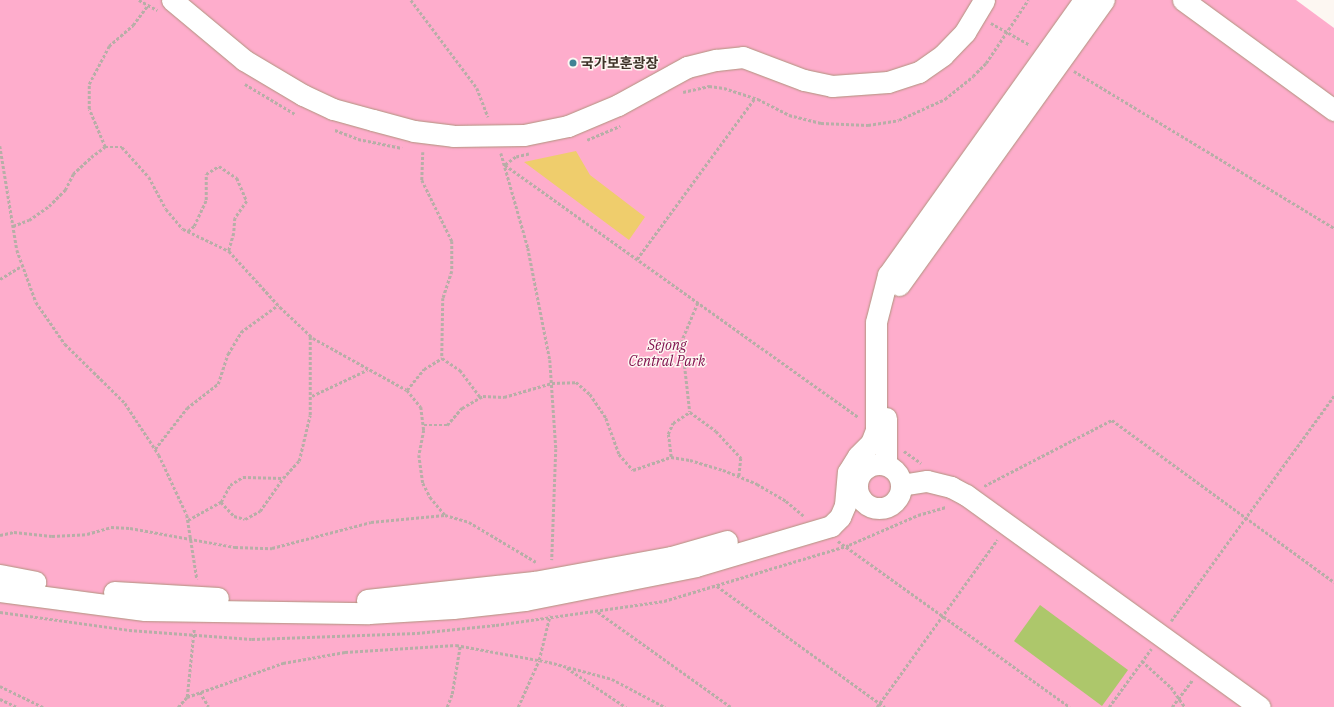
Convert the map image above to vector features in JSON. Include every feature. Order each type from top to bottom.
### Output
[{"type":"lane","points":[[172,0],[244,60],[303,95],[333,109],[414,131],[452,136],[524,135],[568,126],[618,105],[686,67],[716,60],[743,57],[804,80],[832,86],[888,82],[919,72],[943,55],[965,32],[980,7]]},
{"type":"lane","points":[[1053,59],[1084,0]]},
{"type":"lane","points":[[886,465],[881,433],[885,338],[889,309],[901,281],[1053,59],[1104,0]]},
{"type":"lane","points":[[1183,0],[1334,110]]},
{"type":"lane","points":[[853,502],[848,472],[858,456],[881,433]]},
{"type":"lane","points":[[0,575],[40,583],[138,595],[196,605],[369,613],[453,608],[551,580],[696,566],[814,523],[831,526],[853,502],[860,474],[871,465],[886,465],[898,475],[901,485],[898,497],[887,507],[873,508],[853,502]]},
{"type":"lane","points":[[901,485],[927,481],[951,487],[958,502],[1154,644],[1260,707]]},
{"type":"lane","points":[[0,590],[144,610],[196,605]]},
{"type":"path","points":[[411,0],[477,88],[505,165],[528,248],[550,360],[556,449],[550,616],[539,660],[518,707]]},
{"type":"path","points":[[676,95],[709,86],[724,88],[755,98],[789,115],[821,123],[868,125],[899,120],[916,113],[959,88],[986,62],[1028,0]]},
{"type":"path","points":[[105,147],[89,109],[89,84],[109,46],[133,25],[148,5]]},
{"type":"path","points":[[980,7],[1008,31],[1334,228]]},
{"type":"path","points":[[637,259],[755,98]]},
{"type":"path","points":[[582,141],[622,125]]},
{"type":"path","points":[[0,146],[13,226],[22,265],[36,302],[65,344],[125,403],[155,449],[188,520],[198,584],[187,697]]},
{"type":"path","points":[[13,226],[29,220],[49,206],[65,190],[73,174],[105,147],[122,147],[149,176],[166,209],[183,229],[229,251],[278,305],[310,335],[368,370],[407,390],[421,408],[424,425],[419,455],[423,483],[430,497],[445,514]]},
{"type":"path","points":[[423,152],[422,180],[452,241],[452,271],[443,298],[442,358]]},
{"type":"path","points":[[505,165],[516,157],[532,154]]},
{"type":"path","points":[[505,165],[881,433],[919,463],[925,464]]},
{"type":"path","points":[[188,231],[194,226],[206,200],[206,174],[219,166],[237,178],[247,200],[235,218],[234,233],[229,251]]},
{"type":"path","points":[[0,279],[22,265]]},
{"type":"path","points":[[698,303],[682,341],[690,412],[716,431],[741,458],[740,476]]},
{"type":"path","points":[[155,449],[187,408],[218,384],[228,354],[242,332],[278,305]]},
{"type":"path","points":[[221,502],[234,516],[245,518],[260,511],[283,478],[299,461],[310,415],[310,335]]},
{"type":"path","points":[[407,390],[424,369],[442,358]]},
{"type":"path","points":[[442,358],[460,370],[480,397]]},
{"type":"path","points":[[311,396],[368,370]]},
{"type":"path","points":[[424,425],[447,425],[462,408],[480,397],[504,397],[552,383],[576,382],[590,394],[606,418],[619,454],[633,470],[670,457],[704,464],[740,476],[786,501],[844,546],[943,615],[1070,707]]},
{"type":"path","points":[[1109,707],[1334,396]]},
{"type":"path","points":[[670,457],[668,434],[674,423],[690,412]]},
{"type":"path","points":[[0,612],[129,630],[252,639],[417,633],[550,616],[598,612],[664,601],[844,546],[944,506],[958,502],[1112,420],[1334,582]]},
{"type":"path","points":[[188,520],[221,502],[230,485],[243,477],[283,478]]},
{"type":"path","points":[[944,506],[958,502]]},
{"type":"path","points":[[0,535],[14,532],[52,536],[87,534],[111,527],[130,528],[235,547],[272,548],[371,522],[445,514],[469,522],[535,562],[551,580]]},
{"type":"path","points":[[877,707],[1000,537],[994,533]]},
{"type":"path","points":[[716,585],[885,707]]},
{"type":"path","points":[[598,612],[731,707]]},
{"type":"path","points":[[447,707],[452,694],[460,646]]},
{"type":"path","points":[[178,707],[187,697],[283,662],[345,652],[460,646],[539,660],[612,679],[665,707]]},
{"type":"path","points":[[1142,661],[1179,697],[1185,707]]},
{"type":"path","points":[[564,666],[626,707]]},
{"type":"path","points":[[1187,673],[1199,682]]},
{"type":"path","points":[[1172,707],[1193,678]]},
{"type":"path","points":[[0,686],[43,707]]},
{"type":"path","points":[[200,692],[209,707]]},
{"type":"path","points":[[0,699],[17,707]]},
{"type":"path","points":[[1062,707],[1065,704]]},
{"type":"green space","name":"Sejong Central Park","points":[[0,0],[1296,0],[1334,28],[1334,707],[0,707]]},
{"type":"shaded area","points":[[1040,605],[1128,670],[1102,706],[1014,641]]},
{"type":"building","points":[[576,151],[590,175],[645,217],[629,240],[524,162]]},
{"type":"place","name":"국가보훈광장","points":[[573,63]]}]
